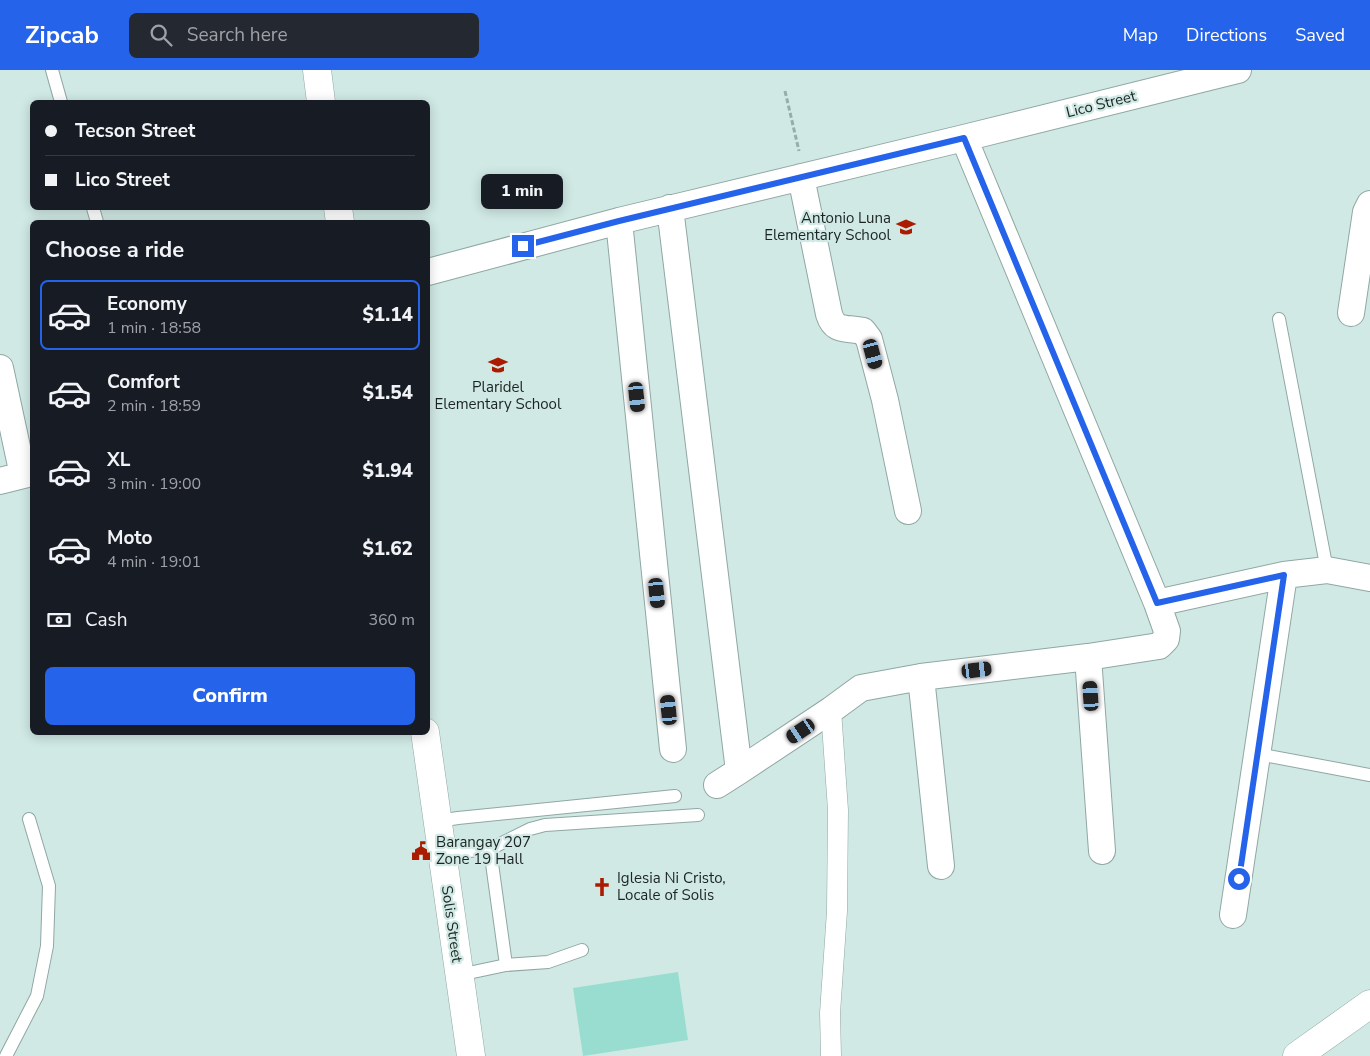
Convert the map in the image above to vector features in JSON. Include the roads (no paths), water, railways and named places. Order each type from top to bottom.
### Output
[{"type":"street","points":[[316,70],[321,100]]},
{"type":"street","name":"Lico Street","points":[[430,271],[670,208],[1238,70]]},
{"type":"street","points":[[717,785],[861,688],[921,677],[1088,657],[1159,646],[1166,639],[1167,631],[1157,603],[964,138]]},
{"type":"street","points":[[801,177],[831,322],[837,327],[863,332],[869,339],[885,400],[908,511]]},
{"type":"street","points":[[1351,313],[1366,212],[1370,204]]},
{"type":"street","points":[[670,208],[739,771]]},
{"type":"street","points":[[619,221],[673,749]]},
{"type":"street","points":[[0,368],[19,476]]},
{"type":"street","points":[[1157,603],[1284,575],[1327,570],[1370,578]]},
{"type":"street","points":[[1233,915],[1284,575]]},
{"type":"street","points":[[1088,657],[1102,851]]},
{"type":"street","points":[[921,677],[941,866]]},
{"type":"street","points":[[831,710],[838,819],[837,911],[830,1012],[831,1056]]},
{"type":"street","name":"Solis Street","points":[[425,735],[471,1056]]},
{"type":"street","points":[[1296,1056],[1370,1004]]},
{"type":"lane","points":[[52,70],[61,100]]},
{"type":"lane","points":[[1279,319],[1327,570]]},
{"type":"lane","points":[[1258,754],[1370,775]]},
{"type":"lane","points":[[438,821],[675,796]]},
{"type":"lane","points":[[442,857],[459,852],[490,849],[530,829],[545,825],[698,815]]},
{"type":"lane","points":[[6,1056],[37,996],[47,946],[49,886],[28,819]]},
{"type":"lane","points":[[490,849],[506,965]]},
{"type":"lane","points":[[460,975],[506,965],[548,962],[582,950]]},
{"type":"place","name":"Antonio Luna Elementary School","points":[[906,227]]},
{"type":"place","name":"Plaridel Elementary School","points":[[498,365]]},
{"type":"place","name":"Barangay 207 Zone 19 Hall","points":[[421,851]]},
{"type":"place","name":"Iglesia Ni Cristo, Locale of Solis","points":[[602,887]]}]
